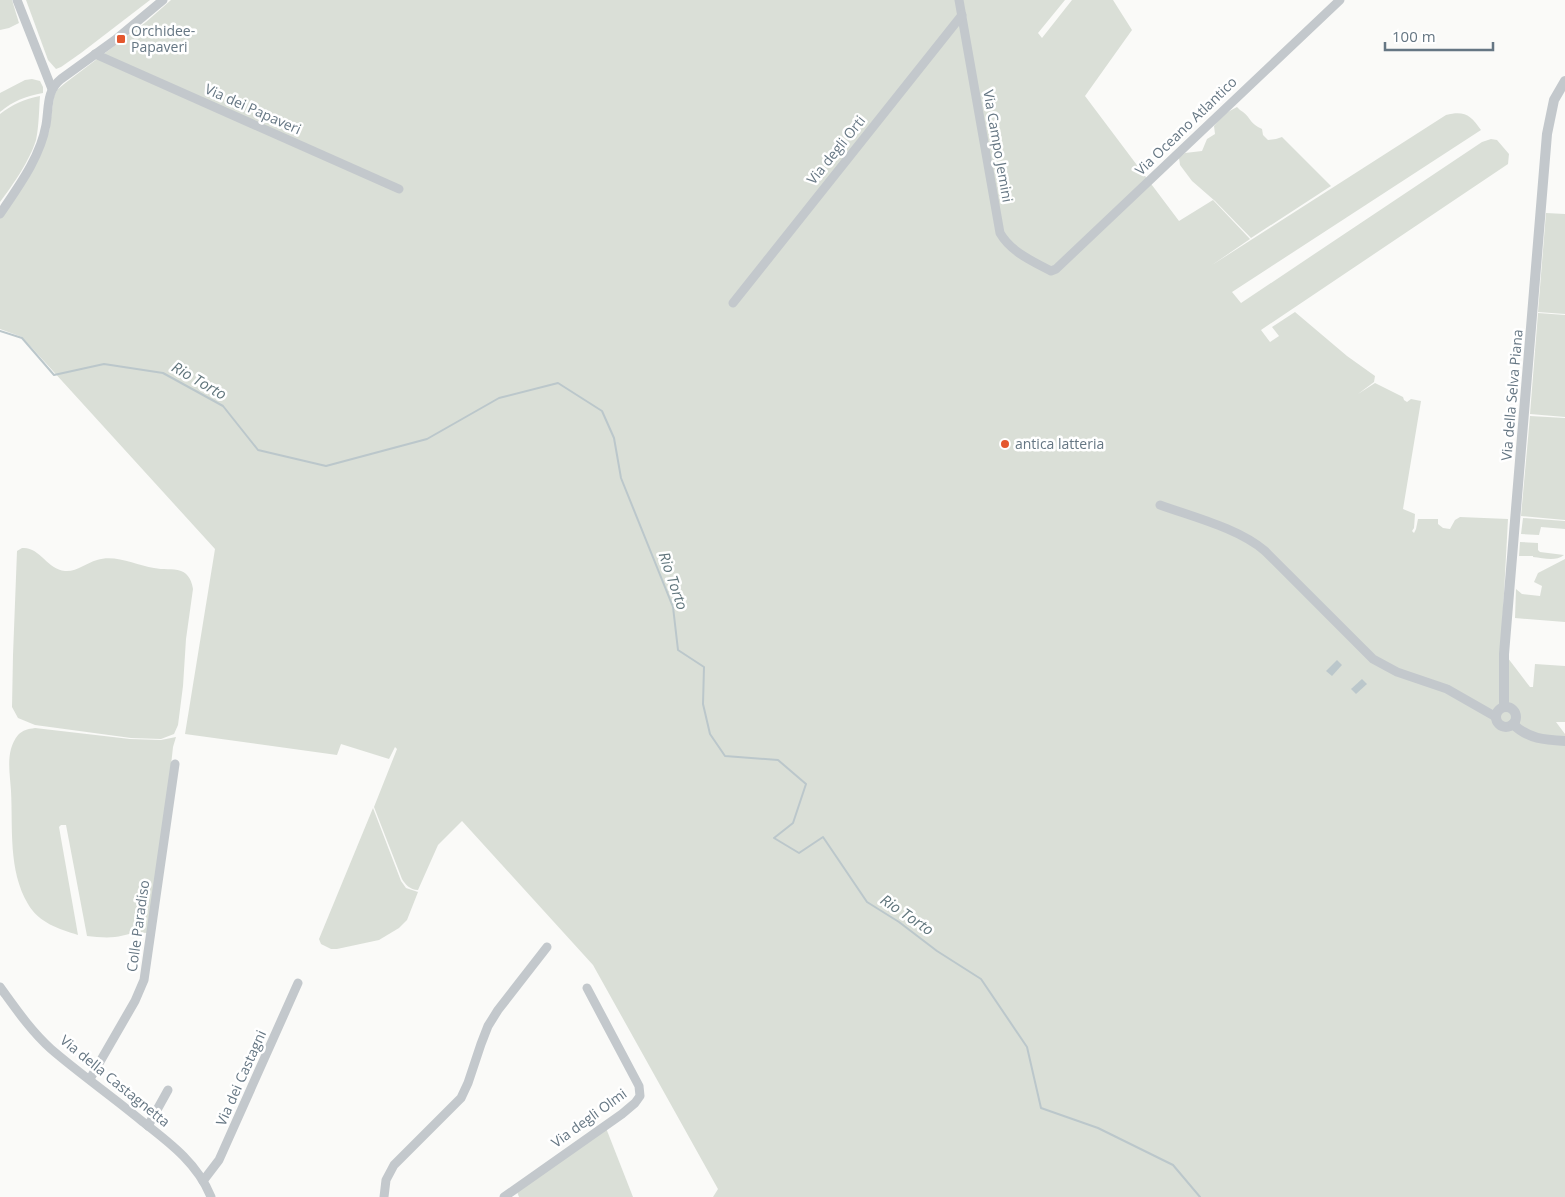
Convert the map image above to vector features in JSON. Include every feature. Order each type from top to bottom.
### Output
[{"type":"street","points":[[17,0],[52,89]]},
{"type":"street","points":[[0,214],[38,152],[45,131],[49,97],[52,89],[61,79],[163,0]]},
{"type":"street","name":"Via Campo Jemini","points":[[959,0],[1000,233],[1008,245],[1021,255],[1051,271]]},
{"type":"street","name":"Via Oceano Atlantico","points":[[1051,271],[1060,265],[1340,0]]},
{"type":"street","name":"Via degli Orti","points":[[733,302],[962,15]]},
{"type":"street","name":"Via dei Papaveri","points":[[95,54],[399,189]]},
{"type":"street","name":"Via della Selva Piana","points":[[1504,707],[1504,654],[1546,150],[1551,110],[1555,96],[1563,84]]},
{"type":"street","points":[[1160,505],[1232,531],[1250,540],[1268,554],[1374,659],[1397,672],[1447,689],[1496,717]]},
{"type":"street","points":[[1504,707],[1511,708],[1516,712],[1516,719],[1513,724],[1504,727],[1498,723],[1496,717],[1498,710],[1504,707]]},
{"type":"street","points":[[1513,724],[1529,736],[1544,740],[1565,741]]},
{"type":"street","name":"Colle Paradiso","points":[[90,1079],[135,1001],[144,980],[175,764]]},
{"type":"street","points":[[384,1197],[386,1180],[394,1166],[455,1106],[463,1095],[488,1026],[498,1010],[547,947]]},
{"type":"street","name":"Via dei Castagni","points":[[203,1181],[219,1160],[298,983]]},
{"type":"street","name":"Via della Castagnetta","points":[[0,988],[27,1024],[46,1044],[184,1156],[203,1181],[209,1197]]},
{"type":"street","name":"Via degli Olmi","points":[[504,1197],[622,1114],[640,1096],[639,1086],[587,988]]},
{"type":"street","points":[[148,1126],[168,1090]]},
{"type":"shaded area","points":[[0,0],[12,0],[19,23],[0,30]]},
{"type":"shaded area","points":[[26,0],[150,0],[81,53],[56,69],[48,60]]},
{"type":"shaded area","points":[[171,0],[1065,0],[1038,33],[1042,38],[1072,0],[1113,0],[1132,30],[1085,96],[1179,221],[1213,200],[1250,239],[1212,265],[1446,115],[1458,113],[1466,115],[1481,130],[1232,292],[1241,303],[1482,142],[1491,139],[1497,140],[1509,154],[1508,164],[1261,330],[1270,342],[1279,336],[1272,327],[1295,312],[1347,356],[1375,376],[1374,382],[1358,394],[1375,383],[1403,397],[1407,402],[1411,399],[1421,401],[1403,509],[1415,514],[1412,531],[1414,533],[1418,519],[1438,519],[1438,524],[1443,528],[1450,529],[1455,520],[1460,517],[1508,519],[1501,649],[1530,687],[1533,687],[1535,664],[1565,666],[1565,722],[1556,722],[1565,734],[1565,1197],[713,1197],[718,1189],[593,965],[462,821],[438,845],[418,890],[410,888],[403,881],[374,807],[397,749],[395,747],[389,759],[341,744],[337,755],[185,734],[215,549],[22,337],[0,329],[0,218],[49,132],[54,96],[57,90],[146,22]]},
{"type":"shaded area","points":[[25,80],[40,81],[43,93],[20,100],[0,112],[0,93]]},
{"type":"shaded area","points":[[40,96],[38,129],[30,156],[0,202],[0,114],[19,102]]},
{"type":"shaded area","points":[[1237,107],[1255,125],[1262,129],[1263,135],[1268,140],[1282,137],[1331,186],[1251,238],[1215,201],[1192,181],[1180,165],[1179,158],[1185,153],[1202,151],[1207,139],[1215,134],[1214,126],[1224,114]]},
{"type":"shaded area","points":[[1546,213],[1565,214],[1565,314],[1538,312]]},
{"type":"shaded area","points":[[1538,313],[1565,315],[1565,417],[1530,414]]},
{"type":"shaded area","points":[[1530,416],[1565,418],[1565,520],[1521,516]]},
{"type":"shaded area","points":[[1523,518],[1565,521],[1565,529],[1541,527],[1539,535],[1521,534]]},
{"type":"shaded area","points":[[1520,542],[1538,543],[1538,550],[1540,552],[1564,555],[1553,559],[1519,556]]},
{"type":"shaded area","points":[[22,548],[33,550],[53,566],[65,571],[74,570],[104,558],[111,558],[154,568],[178,570],[188,576],[193,589],[178,725],[174,734],[161,739],[131,738],[35,725],[18,718],[12,707],[13,655],[17,551]]},
{"type":"shaded area","points":[[1565,559],[1565,622],[1515,618],[1516,589],[1522,594],[1540,596],[1542,586],[1534,582],[1538,573]]},
{"type":"shaded area","points":[[1337,660],[1342,665],[1332,676],[1326,671]]},
{"type":"shaded area","points":[[1362,679],[1367,684],[1356,694],[1351,689]]},
{"type":"shaded area","points":[[35,728],[130,739],[161,740],[176,737],[173,747],[166,812],[147,933],[112,937],[87,936],[66,825],[59,827],[78,935],[57,928],[44,921],[28,904],[17,877],[14,863],[9,762],[11,748],[18,735],[26,730]]},
{"type":"shaded area","points":[[373,808],[401,881],[406,888],[418,892],[407,920],[399,928],[379,940],[331,949],[321,944],[319,939]]},
{"type":"shaded area","points":[[606,1128],[633,1197],[519,1197],[516,1189]]},
{"type":"waterway","name":"Rio Torto","points":[[0,331],[22,338],[54,375],[104,364],[163,373],[223,406],[258,450],[326,466],[427,439],[499,398],[558,383],[602,411],[614,438],[621,478],[673,607],[678,650],[704,667],[703,704],[710,734],[725,756],[778,760],[806,784],[793,823],[774,838],[799,853],[823,837],[867,902],[981,979],[1027,1047],[1041,1108],[1098,1128],[1173,1165],[1200,1197]]},
{"type":"place","name":"Orchidee- Papaveri","points":[[121,39]]},
{"type":"place","name":"antica latteria","points":[[1005,444]]}]
